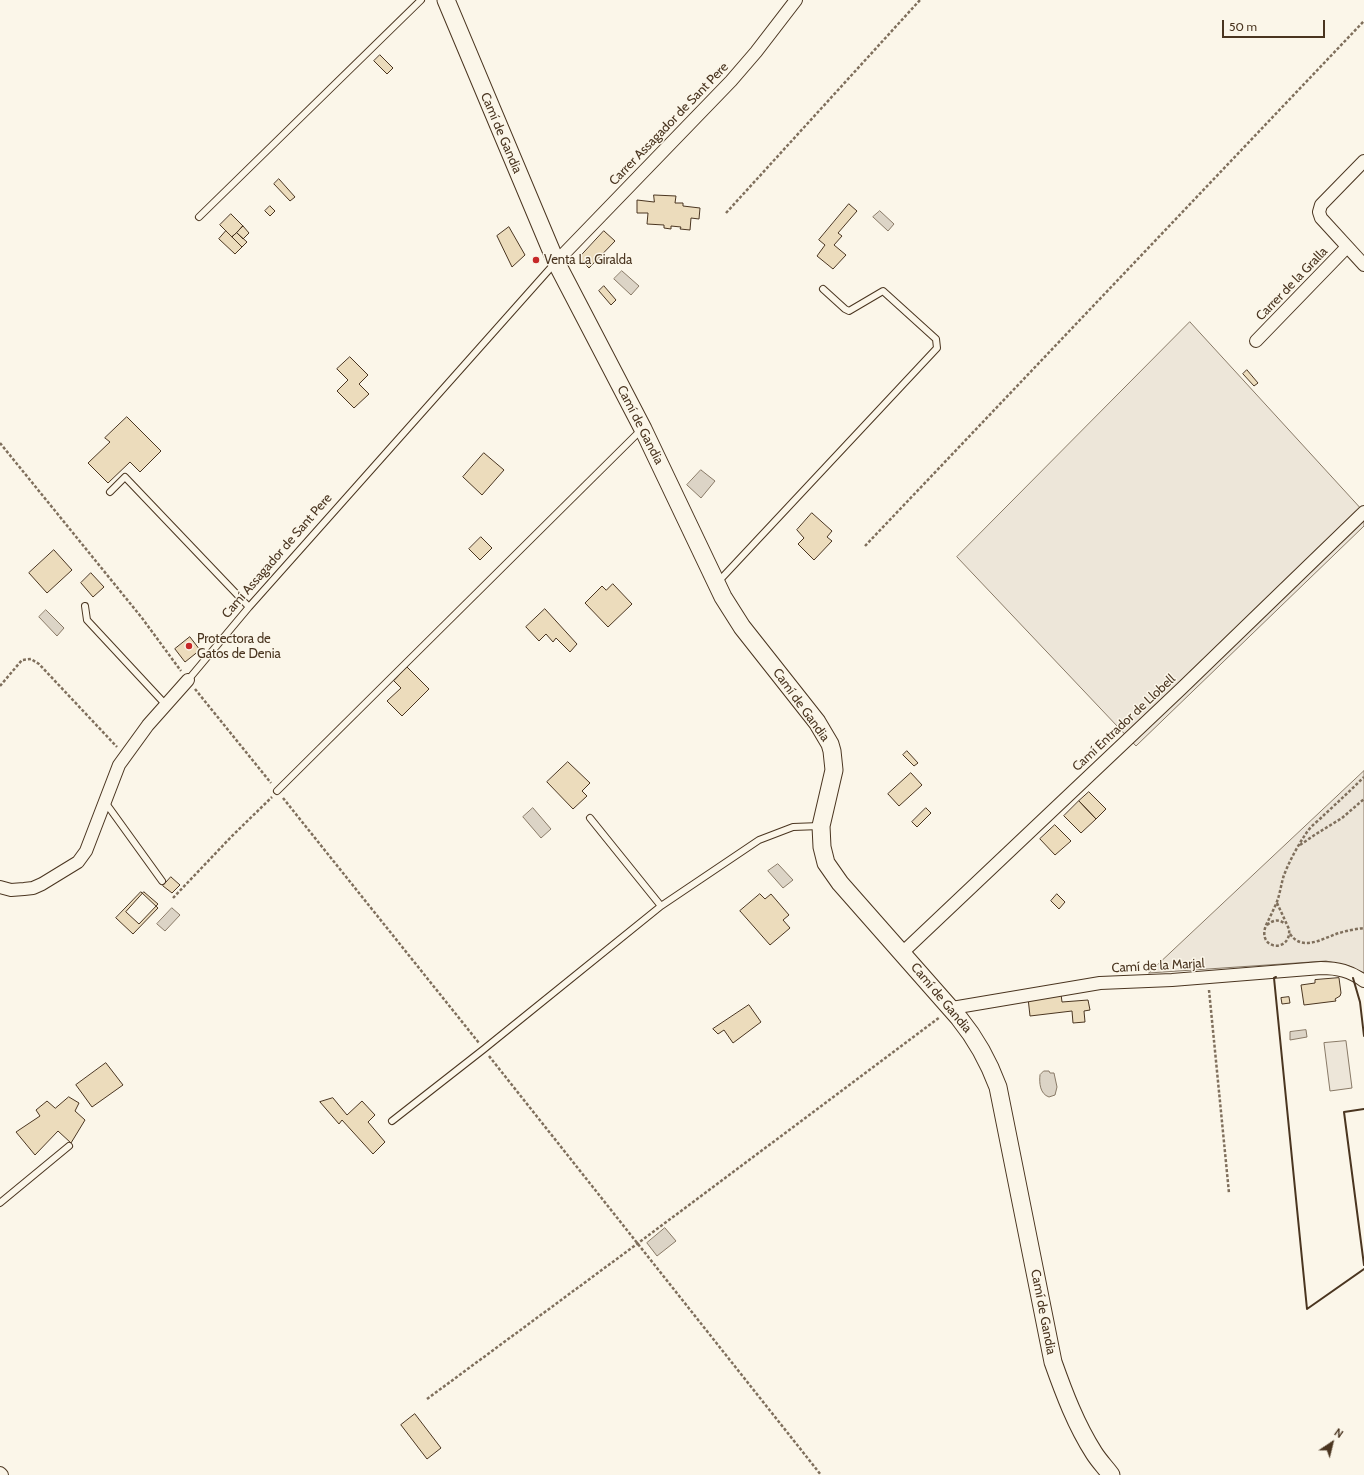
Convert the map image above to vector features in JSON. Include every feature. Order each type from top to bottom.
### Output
[{"type":"main road","name":"Camí de Gandia","points":[[446,0],[556,262],[642,429],[716,583],[742,627],[816,722],[830,744],[834,770],[821,826],[821,842],[823,855],[831,871],[952,1008],[972,1034],[983,1051],[990,1066],[998,1087],[1053,1362],[1060,1383],[1078,1425],[1094,1453],[1111,1475]]},
{"type":"street","name":"Carrer Assagador de Sant Pere","points":[[556,262],[731,81],[756,52],[796,0]]},
{"type":"street","name":"Carrer de la Gralla","points":[[1364,161],[1321,205],[1319,212],[1321,218],[1364,265]]},
{"type":"street","name":"Carrer de la Gralla","points":[[1256,341],[1347,247]]},
{"type":"street","name":"Camí Entrador de Llobell","points":[[902,953],[1182,688],[1364,512]]},
{"type":"street","name":"Camí Assagador de Sant Pere","points":[[0,887],[11,890],[33,888],[78,862],[86,851],[118,765],[166,704],[188,680]]},
{"type":"street","name":"Camí de la Marjal","points":[[952,1008],[1089,984],[1331,968],[1346,970],[1364,981]]},
{"type":"lane","points":[[199,217],[421,0]]},
{"type":"lane","name":"Camí Assagador de Sant Pere","points":[[188,680],[250,607],[556,262]]},
{"type":"lane","points":[[716,583],[937,348],[936,339],[883,291],[849,311],[823,289]]},
{"type":"lane","points":[[277,791],[642,429]]},
{"type":"lane","points":[[110,492],[125,477],[250,607]]},
{"type":"lane","points":[[85,606],[87,620],[166,704]]},
{"type":"lane","points":[[105,802],[162,881]]},
{"type":"lane","points":[[590,818],[661,906]]},
{"type":"lane","points":[[392,1121],[661,906],[759,840],[793,827],[821,826]]},
{"type":"lane","points":[[0,1202],[68,1146]]},
{"type":"path","points":[[726,213],[920,0]]},
{"type":"path","points":[[865,546],[1364,21]]},
{"type":"path","points":[[0,443],[142,618],[188,680],[484,1049],[821,1475]]},
{"type":"path","points":[[0,686],[22,660],[31,659],[39,664],[125,756]]},
{"type":"path","points":[[1289,933],[1286,941],[1279,946],[1275,946],[1271,945],[1265,940],[1264,932],[1277,904],[1284,875],[1296,849],[1308,831],[1364,777]]},
{"type":"path","points":[[173,898],[231,836],[277,791]]},
{"type":"path","points":[[1296,849],[1305,840],[1351,811],[1364,799]]},
{"type":"path","points":[[1277,904],[1289,933],[1296,940],[1309,944],[1343,932],[1364,928]]},
{"type":"path","points":[[1265,928],[1274,920],[1283,922],[1286,925]]},
{"type":"path","points":[[1208,977],[1229,1193]]},
{"type":"path","points":[[427,1399],[638,1244],[952,1008]]},
{"type":"shaded area","points":[[880,211],[894,224],[888,231],[873,217]]},
{"type":"shaded area","points":[[622,271],[639,286],[631,295],[614,279]]},
{"type":"shaded area","points":[[1190,322],[1364,512],[1364,526],[1136,746],[957,557]]},
{"type":"shaded area","points":[[701,470],[715,481],[701,498],[687,485]]},
{"type":"shaded area","points":[[46,610],[64,628],[57,636],[39,617]]},
{"type":"shaded area","points":[[1364,771],[1364,973],[1349,966],[1326,961],[1149,973]]},
{"type":"shaded area","points":[[533,808],[551,829],[541,838],[523,817]]},
{"type":"shaded area","points":[[778,864],[793,880],[783,888],[768,871]]},
{"type":"shaded area","points":[[172,908],[180,915],[165,931],[157,924]]},
{"type":"shaded area","points":[[1306,1030],[1307,1037],[1290,1040],[1290,1032]]},
{"type":"shaded area","points":[[1346,1041],[1352,1088],[1330,1091],[1324,1043]]},
{"type":"shaded area","points":[[1044,1071],[1054,1073],[1057,1087],[1055,1095],[1049,1097],[1042,1091],[1040,1085],[1040,1075]]},
{"type":"shaded area","points":[[665,1228],[676,1241],[657,1256],[647,1243]]},
{"type":"building","points":[[380,55],[393,68],[387,74],[374,61]]},
{"type":"building","points":[[279,179],[295,197],[290,201],[274,184]]},
{"type":"building","points":[[654,195],[676,196],[675,203],[683,203],[683,206],[700,208],[699,219],[691,218],[690,230],[680,229],[681,227],[671,226],[671,229],[664,228],[664,225],[647,224],[648,213],[637,213],[637,200],[654,202]]},
{"type":"building","points":[[849,204],[857,211],[838,233],[842,236],[834,245],[846,255],[833,269],[817,256],[825,245],[819,240]]},
{"type":"building","points":[[270,206],[275,211],[270,216],[265,211]]},
{"type":"building","points":[[231,214],[243,226],[232,237],[220,225]]},
{"type":"building","points":[[243,226],[249,233],[243,239],[237,233]]},
{"type":"building","points":[[509,227],[525,255],[512,267],[497,236]]},
{"type":"building","points":[[226,231],[242,247],[235,254],[219,239]]},
{"type":"building","points":[[604,231],[615,241],[589,268],[579,258]]},
{"type":"building","points":[[237,233],[247,242],[242,247],[232,237]]},
{"type":"building","points":[[604,286],[616,300],[611,305],[599,291]]},
{"type":"building","points":[[350,357],[368,375],[359,384],[369,394],[354,408],[337,391],[348,380],[337,369]]},
{"type":"building","points":[[1247,370],[1258,383],[1254,386],[1243,374]]},
{"type":"building","points":[[127,417],[161,451],[140,472],[130,462],[108,483],[88,463],[110,442],[105,438]]},
{"type":"building","points":[[484,453],[504,470],[482,495],[463,477]]},
{"type":"building","points":[[812,513],[832,531],[827,537],[832,541],[814,560],[798,544],[804,538],[797,530]]},
{"type":"building","points":[[481,537],[492,548],[480,560],[469,549]]},
{"type":"building","points":[[54,550],[72,570],[47,593],[29,573]]},
{"type":"building","points":[[91,573],[104,587],[93,597],[81,583]]},
{"type":"building","points":[[613,584],[632,604],[608,627],[585,603],[602,586],[606,590]]},
{"type":"building","points":[[545,609],[577,644],[570,652],[556,638],[553,642],[546,634],[539,641],[526,627]]},
{"type":"building","points":[[190,637],[200,650],[185,662],[175,649]]},
{"type":"building","points":[[407,667],[429,689],[402,716],[387,701],[401,688],[394,681]]},
{"type":"building","points":[[907,751],[918,763],[914,766],[903,755]]},
{"type":"building","points":[[568,762],[590,783],[582,791],[587,796],[573,809],[547,782]]},
{"type":"building","points":[[911,773],[922,785],[899,806],[888,794]]},
{"type":"building","points":[[1089,792],[1106,809],[1096,819],[1079,801]]},
{"type":"building","points":[[1079,801],[1096,819],[1081,833],[1064,816]]},
{"type":"building","points":[[926,808],[931,813],[917,827],[912,822]]},
{"type":"building","points":[[1055,825],[1071,841],[1055,855],[1040,839]]},
{"type":"building","points":[[171,877],[180,885],[172,893],[163,886]]},
{"type":"building","points":[[141,892],[158,908],[133,934],[116,918]]},
{"type":"building","points":[[144,892],[158,904],[139,924],[126,912]]},
{"type":"building","points":[[760,894],[765,899],[771,894],[789,915],[783,920],[790,928],[770,945],[740,911]]},
{"type":"building","points":[[1057,894],[1065,902],[1059,909],[1051,901]]},
{"type":"building","points":[[1339,978],[1341,993],[1340,996],[1335,999],[1336,1001],[1304,1005],[1301,985],[1315,983],[1315,980]]},
{"type":"building","points":[[1061,994],[1062,1002],[1088,1000],[1090,1010],[1084,1011],[1085,1022],[1073,1023],[1072,1011],[1030,1016],[1028,998]]},
{"type":"building","points":[[1289,997],[1290,1003],[1282,1004],[1281,998]]},
{"type":"building","points":[[749,1005],[761,1022],[733,1043],[724,1030],[718,1034],[713,1029]]},
{"type":"building","points":[[106,1063],[123,1085],[92,1107],[76,1085]]},
{"type":"building","points":[[69,1097],[79,1103],[75,1111],[85,1120],[71,1143],[58,1131],[35,1155],[16,1132],[40,1116],[36,1110],[47,1101],[55,1108]]},
{"type":"building","points":[[333,1098],[347,1115],[362,1101],[375,1115],[368,1122],[385,1142],[373,1154],[342,1120],[339,1124],[320,1102]]},
{"type":"building","points":[[415,1414],[441,1448],[427,1459],[401,1425]]},
{"type":"wall","points":[[1276,977],[1274,978],[1307,1309],[1364,1269]]},
{"type":"wall","points":[[1353,978],[1360,1002],[1364,1036]]},
{"type":"wall","points":[[1364,1109],[1344,1112],[1364,1265]]},
{"type":"place","name":"Venta La Giralda","points":[[536,260]]},
{"type":"place","name":"Protectora de Gatos de Denia","points":[[189,646]]}]
